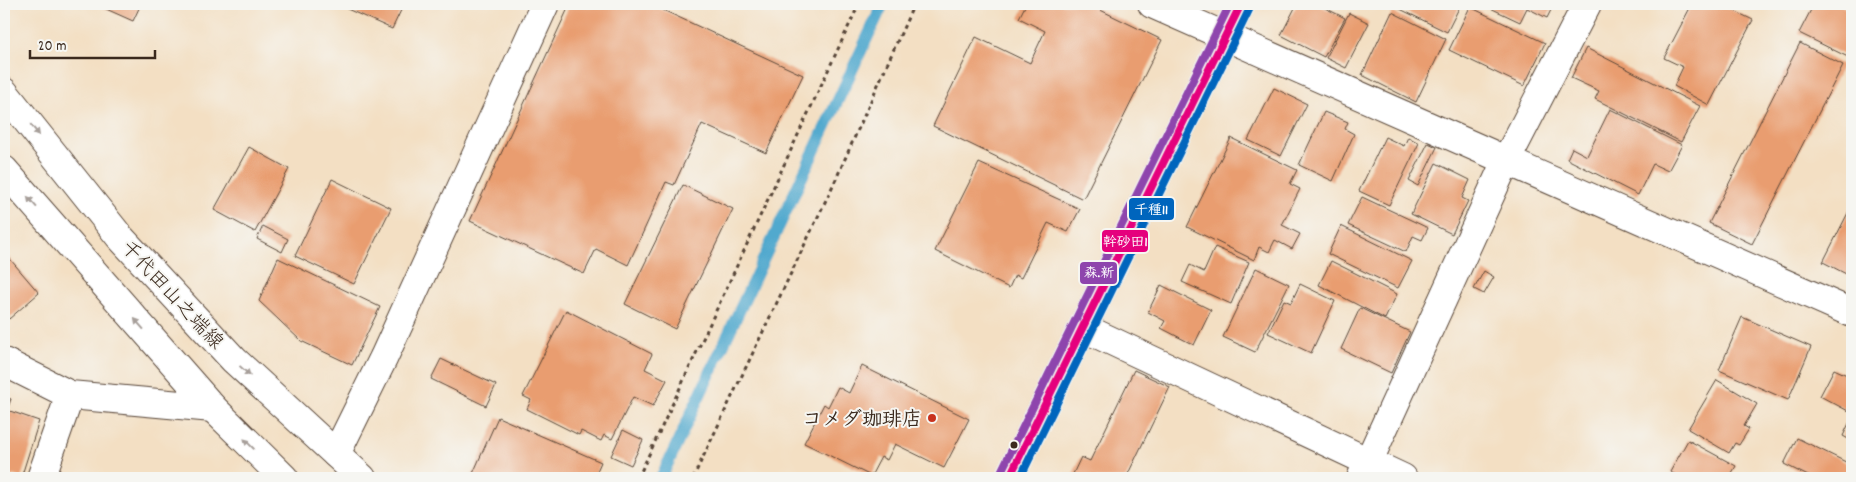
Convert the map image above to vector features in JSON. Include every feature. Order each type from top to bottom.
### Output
[{"type":"street","points":[[336,454],[384,358],[545,4]]},
{"type":"street","points":[[1152,4],[1852,313]]},
{"type":"street","points":[[1010,478],[1241,4]]},
{"type":"street","points":[[1365,470],[1506,161],[1587,4]]},
{"type":"street","name":"千代田山之端線","points":[[4,92],[119,236],[234,360],[362,478]]},
{"type":"street","points":[[4,170],[213,408],[284,478]]},
{"type":"street","points":[[1084,328],[1365,470],[1403,478]]},
{"type":"street","points":[[4,362],[70,394],[213,408]]},
{"type":"street","points":[[41,478],[70,394]]},
{"type":"path","points":[[638,478],[859,4]]},
{"type":"path","points":[[693,478],[836,179],[914,4]]},
{"type":"building","points":[[95,4],[141,4],[133,21]]},
{"type":"building","points":[[336,4],[404,4],[392,29]]},
{"type":"building","points":[[570,4],[650,4],[803,75],[766,153],[702,124],[674,185],[666,182],[628,265],[596,249],[584,274],[470,221]]},
{"type":"building","points":[[1026,4],[1088,4],[1162,40],[1083,199],[933,126],[976,37],[1030,63],[1045,31],[1019,18]]},
{"type":"building","points":[[1297,4],[1317,4],[1345,18],[1324,57],[1281,35]]},
{"type":"building","points":[[1400,4],[1461,4],[1447,32],[1398,8]]},
{"type":"building","points":[[1482,4],[1554,4],[1547,18],[1527,8],[1520,22]]},
{"type":"building","points":[[1692,4],[1720,4],[1753,20],[1709,105],[1674,86],[1683,67],[1664,58]]},
{"type":"building","points":[[1814,4],[1838,4],[1852,11],[1852,54],[1850,58],[1799,33]]},
{"type":"building","points":[[1470,7],[1545,43],[1524,86],[1449,50]]},
{"type":"building","points":[[1392,12],[1446,39],[1416,102],[1362,75]]},
{"type":"building","points":[[1349,13],[1369,23],[1346,68],[1326,58]]},
{"type":"building","points":[[1800,43],[1843,65],[1752,244],[1709,223]]},
{"type":"building","points":[[1586,48],[1700,106],[1681,142],[1595,99],[1599,91],[1571,78]]},
{"type":"building","points":[[1274,88],[1307,104],[1281,156],[1248,140]]},
{"type":"building","points":[[1610,109],[1682,145],[1668,171],[1653,164],[1638,195],[1567,159],[1572,148],[1587,156]]},
{"type":"building","points":[[1324,112],[1348,122],[1345,129],[1354,134],[1333,181],[1299,165]]},
{"type":"building","points":[[1385,137],[1404,146],[1408,137],[1419,143],[1389,205],[1359,191]]},
{"type":"building","points":[[1231,138],[1297,170],[1290,184],[1300,189],[1282,225],[1300,234],[1292,249],[1275,240],[1269,252],[1259,247],[1254,260],[1187,227]]},
{"type":"building","points":[[1428,143],[1437,147],[1418,186],[1409,181]]},
{"type":"building","points":[[249,147],[289,169],[255,232],[214,210]]},
{"type":"building","points":[[979,163],[1080,209],[1068,232],[1048,223],[1021,278],[1015,275],[1009,288],[935,251]]},
{"type":"building","points":[[1436,163],[1470,180],[1462,198],[1468,201],[1452,234],[1411,214]]},
{"type":"building","points":[[332,179],[391,208],[354,284],[295,256]]},
{"type":"building","points":[[683,185],[733,209],[675,329],[625,304]]},
{"type":"building","points":[[1362,197],[1428,228],[1422,240],[1413,236],[1406,252],[1348,225]]},
{"type":"building","points":[[1852,205],[1852,277],[1823,262]]},
{"type":"building","points":[[263,226],[288,239],[282,252],[257,239]]},
{"type":"building","points":[[1341,226],[1412,261],[1398,288],[1328,254]]},
{"type":"building","points":[[1215,247],[1249,262],[1231,304],[1182,282],[1190,265],[1204,272]]},
{"type":"building","points":[[4,252],[39,293],[9,319],[4,312]]},
{"type":"building","points":[[278,258],[380,307],[352,365],[301,341],[259,301]]},
{"type":"building","points":[[1331,261],[1397,294],[1385,319],[1319,285]]},
{"type":"building","points":[[1256,268],[1289,284],[1255,352],[1223,337]]},
{"type":"building","points":[[1484,271],[1494,277],[1484,294],[1474,289]]},
{"type":"building","points":[[1300,284],[1335,301],[1311,353],[1268,333],[1284,300],[1291,303]]},
{"type":"building","points":[[1161,285],[1211,310],[1194,345],[1161,328],[1165,321],[1148,312]]},
{"type":"building","points":[[1360,308],[1410,332],[1391,373],[1341,349]]},
{"type":"building","points":[[566,310],[652,354],[645,369],[667,380],[653,406],[633,397],[612,439],[604,435],[601,441],[581,431],[579,435],[527,409],[531,400],[523,396]]},
{"type":"building","points":[[1742,317],[1811,347],[1788,400],[1719,370]]},
{"type":"building","points":[[441,359],[496,385],[486,406],[431,379]]},
{"type":"building","points":[[1852,365],[1852,413],[1820,396],[1834,369],[1847,375]]},
{"type":"building","points":[[862,366],[969,419],[944,468],[895,444],[887,460],[881,457],[871,476],[804,443],[824,404],[828,407],[838,387],[849,393]]},
{"type":"building","points":[[1134,370],[1170,387],[1126,478],[1082,478],[1073,474],[1081,457],[1090,461]]},
{"type":"building","points":[[1717,380],[1757,404],[1744,426],[1749,429],[1739,445],[1735,443],[1729,453],[1688,429]]},
{"type":"building","points":[[4,390],[6,391],[5,397],[11,399],[7,410],[39,421],[21,478],[12,475],[11,478],[4,478]]},
{"type":"building","points":[[498,417],[601,462],[594,478],[471,478]]},
{"type":"building","points":[[1852,417],[1852,441],[1843,436]]},
{"type":"building","points":[[623,430],[643,440],[631,465],[611,456]]},
{"type":"building","points":[[1797,438],[1852,465],[1852,478],[1812,478],[1784,464]]},
{"type":"building","points":[[1688,440],[1736,466],[1729,478],[1682,478],[1670,472]]},
{"type":"waterway","points":[[661,478],[883,4]]},
{"type":"transit line","name":"森.新","points":[[1000,474],[1230,4]]},
{"type":"transit line","name":"幹砂田1","points":[[1009,478],[1241,4]]},
{"type":"transit line","name":"千種11","points":[[1020,478],[1250,8]]},
{"type":"place","name":"コメダ珈琲店","points":[[932,418]]}]
